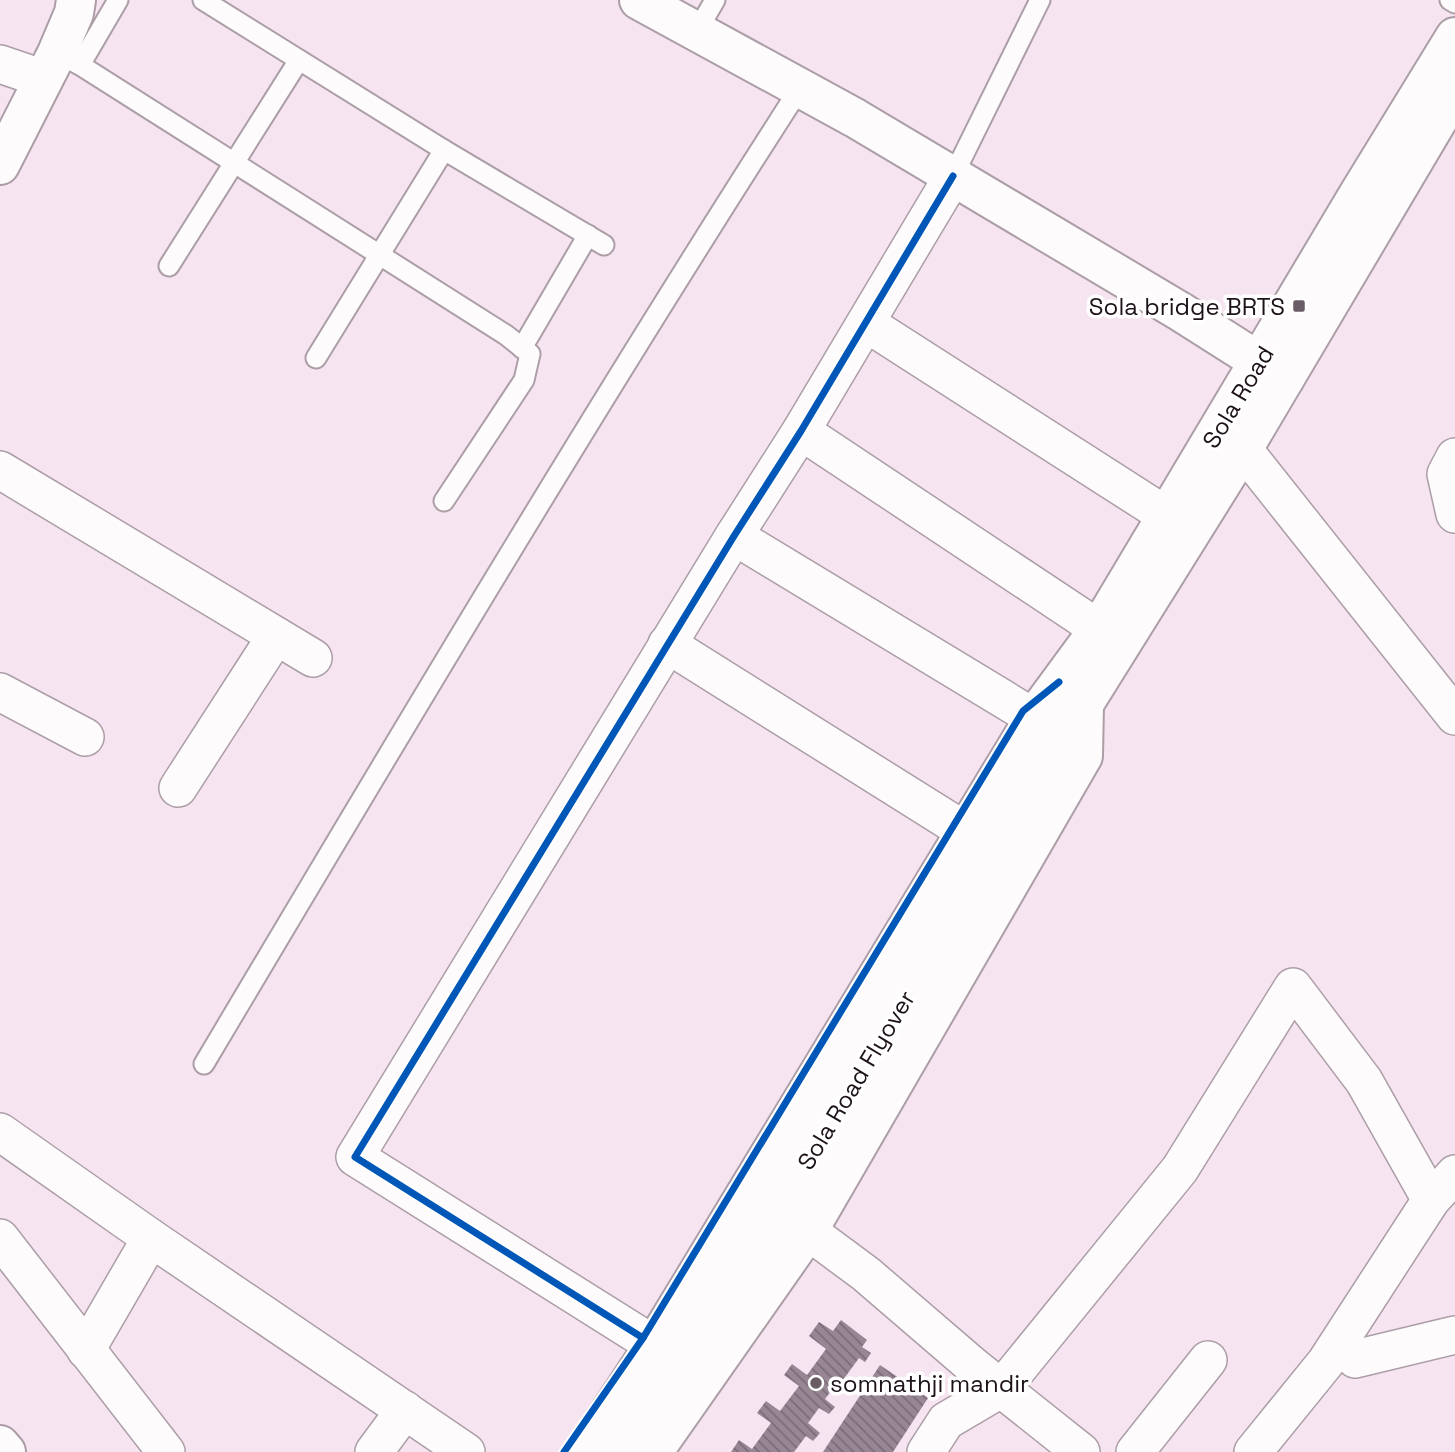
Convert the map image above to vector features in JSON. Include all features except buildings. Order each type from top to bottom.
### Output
[{"type":"main road","points":[[1,159],[61,66],[76,0]]},
{"type":"main road","points":[[639,0],[706,16],[800,88],[1181,312],[1272,370]]},
{"type":"main road","name":"Sola Road","points":[[1053,709],[1243,449],[1272,370],[1358,195],[1455,37]]},
{"type":"main road","name":"Sola Road","points":[[1053,709],[1167,516],[1272,370],[1455,91]]},
{"type":"main road","points":[[564,1452],[643,1338],[954,824],[1053,709],[1083,756],[808,1231],[653,1452]]},
{"type":"main road","name":"Sola Road Flyover","points":[[584,1452],[655,1344],[1053,709]]},
{"type":"main road","name":"Sola Road Flyover","points":[[623,1452],[730,1289],[1053,709]]},
{"type":"main road","points":[[0,1445],[6,1452]]},
{"type":"street","points":[[0,64],[61,66]]},
{"type":"street","points":[[643,1338],[355,1157],[667,644],[801,430],[953,176]]},
{"type":"street","points":[[866,323],[1167,516]]},
{"type":"street","points":[[801,430],[1099,629]]},
{"type":"street","points":[[1243,449],[1455,716]]},
{"type":"street","points":[[1455,457],[1446,474],[1455,514]]},
{"type":"street","points":[[0,470],[313,658]]},
{"type":"street","points":[[734,536],[1053,709]]},
{"type":"street","points":[[178,788],[276,636]]},
{"type":"street","points":[[667,644],[954,824]]},
{"type":"street","points":[[0,692],[85,737]]},
{"type":"street","points":[[926,1452],[946,1421],[1002,1388],[1180,1169],[1293,987],[1443,1187],[1326,1363],[1253,1452]]},
{"type":"street","points":[[0,1132],[466,1452]]},
{"type":"street","points":[[808,1231],[866,1274],[1081,1452]]},
{"type":"street","points":[[0,1238],[166,1452]]},
{"type":"street","points":[[86,1350],[151,1238]]},
{"type":"street","points":[[1356,1359],[1455,1335]]},
{"type":"street","points":[[1135,1452],[1208,1360]]},
{"type":"street","points":[[374,1452],[405,1410]]},
{"type":"lane","points":[[118,0],[61,66],[234,162],[506,335],[530,354],[524,380],[444,501]]},
{"type":"lane","points":[[203,0],[443,150],[596,240],[522,348]]},
{"type":"lane","points":[[953,176],[1040,0]]},
{"type":"lane","points":[[1450,0],[1455,3]]},
{"type":"lane","points":[[169,265],[299,60]]},
{"type":"lane","points":[[204,1064],[418,703],[669,294],[800,88]]},
{"type":"lane","points":[[316,358],[443,150]]},
{"type":"cycle path","points":[[643,1338],[355,1157],[734,536],[801,431],[953,176]]},
{"type":"cycle path","points":[[564,1452],[643,1338],[1023,711],[1059,682]]},
{"type":"place","name":"Sola bridge BRTS","points":[[1299,306]]},
{"type":"place","name":"somnathji mandir","points":[[816,1383]]}]
